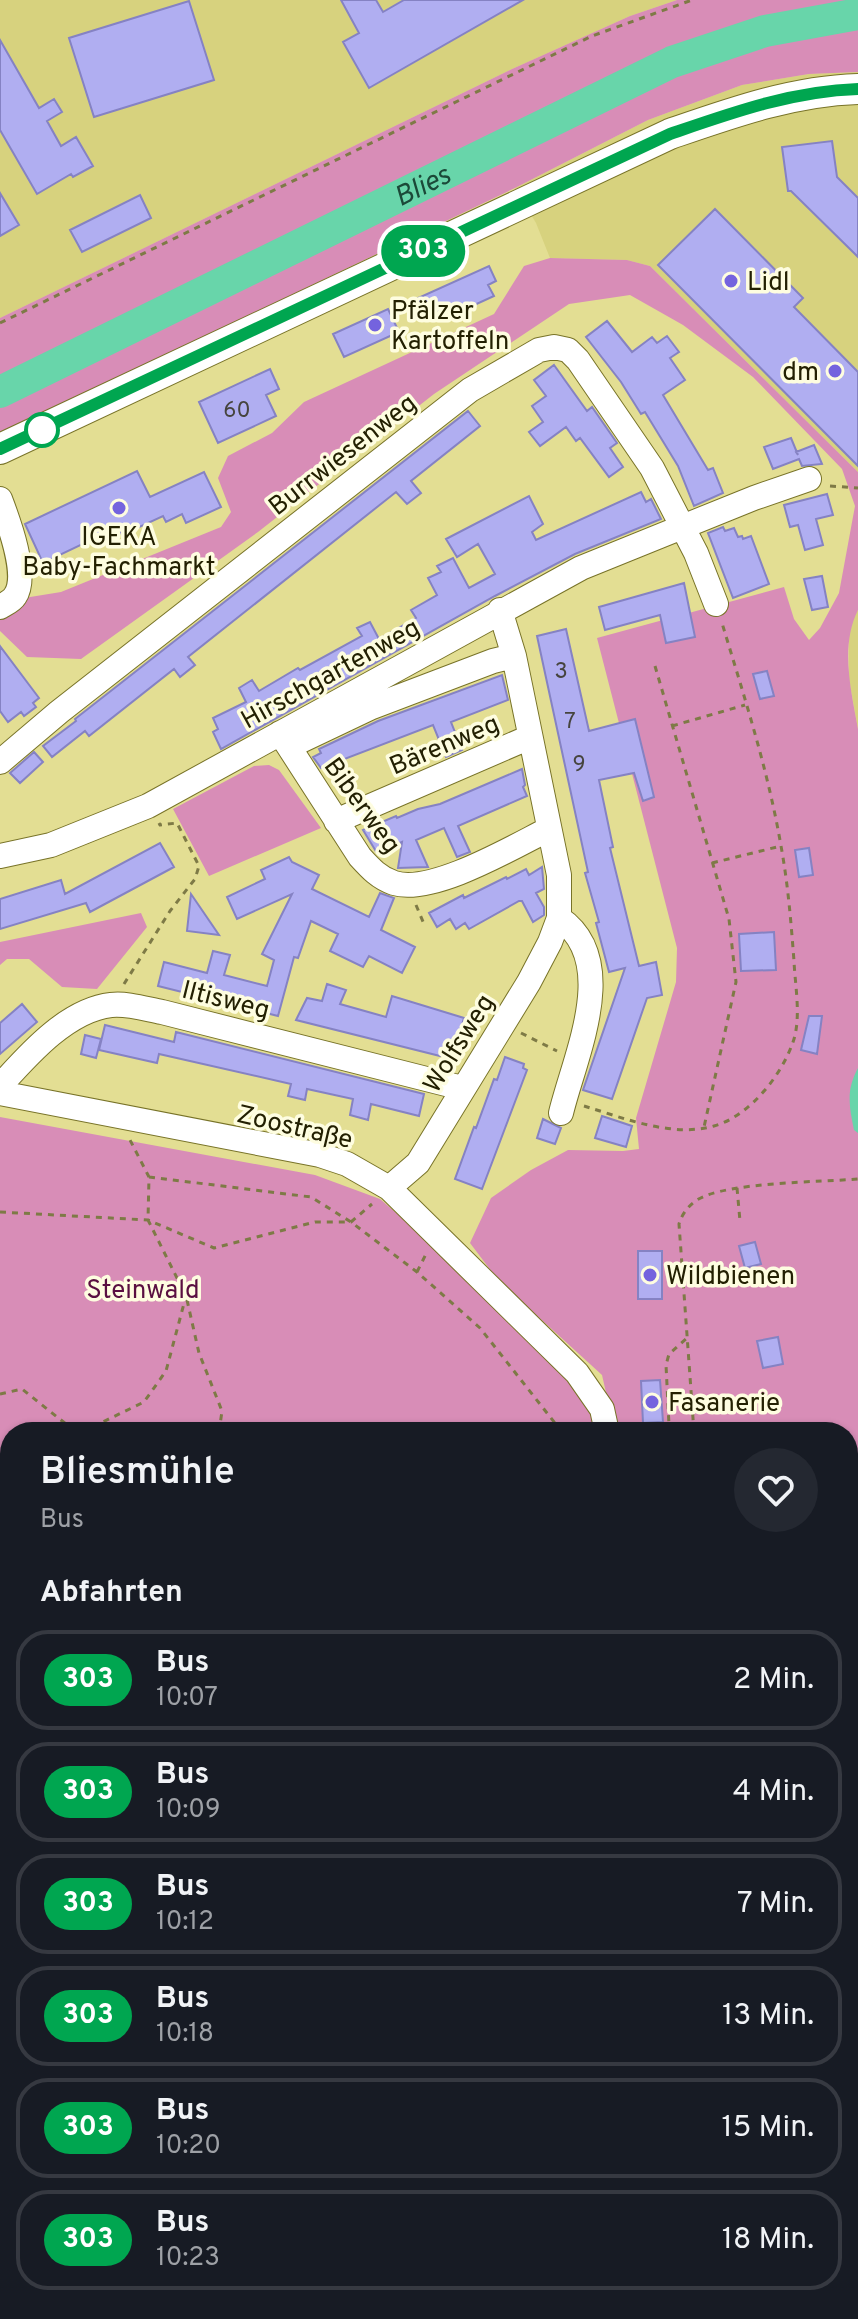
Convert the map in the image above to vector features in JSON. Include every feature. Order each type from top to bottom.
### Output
[{"type":"main road","points":[[0,449],[670,134],[735,111],[796,95],[858,89]]},
{"type":"street","name":"Burrwiesenweg","points":[[0,762],[445,408],[539,350],[554,347],[568,350],[578,360],[644,455],[683,526],[716,604]]},
{"type":"street","points":[[683,526],[814,482]]},
{"type":"street","points":[[0,499],[12,528],[19,587],[14,598],[0,607]]},
{"type":"street","name":"Hirschgartenweg","points":[[0,856],[51,845],[148,806],[284,740],[500,610],[581,568],[683,526]]},
{"type":"street","name":"Wolfsweg","points":[[389,1188],[418,1163],[529,982],[559,918],[559,875],[514,656],[500,610]]},
{"type":"street","name":"Hirschgartenweg","points":[[284,740],[493,661],[514,656]]},
{"type":"street","name":"Bärenweg","points":[[336,821],[530,737]]},
{"type":"street","name":"Biberweg","points":[[284,740],[360,857],[376,874],[393,883],[411,886],[438,881],[549,829]]},
{"type":"street","points":[[559,918],[572,927],[588,957],[592,985],[587,1017],[562,1107]]},
{"type":"street","name":"Iltisweg","points":[[0,1086],[63,1027],[88,1011],[112,1005],[162,1012],[462,1088]]},
{"type":"street","name":"Zoostraße","points":[[0,1093],[320,1155],[347,1164],[389,1188],[577,1373],[602,1409],[605,1422]]},
{"type":"path","points":[[0,323],[592,36],[692,0]]},
{"type":"path","points":[[814,482],[858,488]]},
{"type":"path","points":[[562,1107],[665,1128],[704,1127],[733,1118],[769,1084],[795,1038],[796,991],[781,846],[768,785],[716,604]]},
{"type":"path","points":[[655,666],[729,919],[736,982],[704,1127]]},
{"type":"path","points":[[672,726],[746,705]]},
{"type":"path","points":[[112,1005],[170,911],[195,879],[199,866],[177,823],[160,825]]},
{"type":"path","points":[[712,863],[781,846]]},
{"type":"path","points":[[503,1023],[576,1058]]},
{"type":"path","points":[[117,1117],[149,1177],[148,1220],[186,1296],[199,1353],[222,1411],[220,1422]]},
{"type":"path","points":[[149,1177],[311,1197],[351,1222],[417,1272],[480,1328],[554,1422]]},
{"type":"path","points":[[693,1422],[679,1224],[683,1213],[697,1200],[737,1188],[858,1179]]},
{"type":"path","points":[[0,1212],[148,1220],[214,1248],[315,1222],[351,1222],[389,1188]]},
{"type":"path","points":[[737,1188],[740,1221]]},
{"type":"path","points":[[103,1422],[144,1402],[166,1371],[186,1296]]},
{"type":"path","points":[[669,1422],[666,1365],[669,1354],[688,1337]]},
{"type":"path","points":[[0,1394],[22,1389],[63,1422]]},
{"type":"shaded area","points":[[0,0],[677,0],[630,16],[512,69],[0,318]]},
{"type":"shaded area","points":[[858,72],[858,472],[650,266],[627,260],[550,258],[536,223],[515,188],[648,120],[742,85],[809,74]]},
{"type":"shaded area","points":[[858,610],[858,729],[849,679],[849,626]]},
{"type":"shaded area","points":[[858,1068],[858,1133],[854,1130],[850,1098]]},
{"type":"green space","points":[[677,0],[858,0],[858,72],[809,74],[742,85],[648,120],[515,188],[0,434],[0,318],[512,69],[630,16]]},
{"type":"green space","points":[[550,258],[627,260],[650,266],[858,472],[858,610],[849,638],[848,653],[858,729],[858,1422],[613,1422],[602,1375],[498,1280],[470,1243],[491,1198],[531,1170],[568,1150],[639,1149],[636,1118],[676,982],[677,948],[597,638],[784,587],[794,619],[809,640],[820,628],[839,593],[855,506],[842,469],[753,377],[683,325],[630,295],[569,304],[434,394],[258,532],[81,659],[27,657],[0,631],[0,617],[24,598],[61,592],[221,527],[231,512],[218,478],[228,456],[272,433],[304,402],[494,314],[524,266]]},
{"type":"green space","points":[[269,765],[279,770],[321,828],[209,876],[173,809],[254,766]]},
{"type":"green space","points":[[141,913],[147,927],[97,989],[62,987],[29,959],[7,959],[0,965],[0,942]]},
{"type":"green space","name":"Steinwald","points":[[0,1117],[315,1175],[380,1199],[422,1235],[562,1372],[590,1410],[593,1422],[0,1422]]},
{"type":"building","points":[[341,0],[376,0],[383,12],[404,0],[523,0],[369,88],[343,42],[359,33]]},
{"type":"building","points":[[189,1],[214,80],[94,117],[69,38]]},
{"type":"building","points":[[0,40],[39,108],[54,99],[62,112],[47,121],[61,146],[76,137],[93,166],[73,177],[71,174],[37,194],[0,130]]},
{"type":"building","points":[[832,141],[837,177],[858,198],[858,257],[788,191],[782,147]]},
{"type":"building","points":[[0,193],[19,225],[0,236]]},
{"type":"building","points":[[140,195],[151,218],[82,252],[70,230]]},
{"type":"building","name":"Lidl","points":[[715,209],[803,298],[794,307],[858,372],[858,466],[658,265]]},
{"type":"building","points":[[489,266],[496,281],[488,285],[494,296],[457,313],[453,305],[425,318],[416,299]]},
{"type":"building","points":[[388,309],[399,332],[344,357],[333,334]]},
{"type":"building","points":[[607,321],[632,352],[652,337],[657,343],[667,336],[679,352],[670,358],[685,380],[663,395],[708,470],[713,468],[723,493],[694,506],[678,466],[645,412],[641,414],[586,337]]},
{"type":"building","points":[[554,365],[587,411],[592,407],[617,443],[610,448],[623,467],[609,477],[580,438],[576,441],[566,427],[540,446],[529,432],[543,422],[532,406],[546,396],[534,380]]},
{"type":"building","points":[[270,369],[279,389],[266,395],[276,416],[218,443],[199,402]]},
{"type":"building","points":[[468,411],[480,426],[411,481],[421,493],[407,504],[396,492],[188,657],[195,665],[180,677],[174,669],[89,736],[85,731],[52,757],[43,746],[75,719]]},
{"type":"building","points":[[791,438],[797,452],[814,445],[822,464],[802,466],[799,459],[773,469],[764,447]]},
{"type":"building","points":[[137,471],[150,497],[204,472],[221,507],[186,523],[182,514],[166,522],[163,516],[122,535],[118,527],[43,563],[25,524]]},
{"type":"building","points":[[641,492],[646,502],[651,499],[661,519],[575,554],[221,749],[213,732],[218,729],[213,718],[246,702],[239,688],[252,680],[259,691],[362,636],[357,628],[370,622],[379,639],[416,618],[411,610],[437,595],[428,578],[441,572],[437,566],[453,558],[469,588],[495,574],[478,544],[457,557],[446,539],[529,496],[543,524],[532,532],[536,540]]},
{"type":"building","points":[[827,494],[833,515],[816,519],[823,545],[805,550],[798,525],[790,527],[784,505]]},
{"type":"building","points":[[723,527],[725,531],[734,528],[738,537],[742,536],[743,539],[751,536],[769,584],[733,598],[708,533]]},
{"type":"building","points":[[822,576],[828,607],[812,610],[804,579]]},
{"type":"building","points":[[684,583],[695,637],[666,643],[660,615],[605,630],[599,607]]},
{"type":"building","points":[[566,629],[589,731],[635,719],[654,797],[643,801],[634,773],[599,780],[613,847],[610,848],[639,966],[656,962],[662,995],[647,998],[612,1099],[583,1090],[625,968],[609,972],[596,923],[599,922],[585,873],[588,872],[537,636]]},
{"type":"building","points":[[0,646],[39,698],[33,703],[36,707],[24,716],[21,712],[8,722],[0,711]]},
{"type":"building","points":[[767,671],[774,696],[760,699],[753,674]]},
{"type":"building","points":[[502,675],[508,700],[451,722],[462,750],[446,757],[433,725],[321,768],[313,757],[321,753],[319,749],[378,721]]},
{"type":"building","points":[[34,752],[43,762],[20,783],[10,773]]},
{"type":"building","points":[[522,769],[527,796],[458,826],[470,852],[457,857],[444,828],[416,840],[428,867],[398,868],[402,842],[377,853],[363,830],[396,816],[440,804]]},
{"type":"building","points":[[160,843],[174,867],[90,912],[86,903],[0,929],[0,899],[61,880],[65,894]]},
{"type":"building","points":[[809,848],[813,875],[799,877],[795,850]]},
{"type":"building","points":[[289,857],[292,862],[319,875],[312,889],[369,917],[380,893],[394,898],[381,930],[415,947],[402,973],[369,956],[363,967],[330,951],[338,934],[311,921],[298,958],[294,957],[278,1016],[158,986],[164,962],[207,973],[213,951],[230,955],[224,975],[267,986],[274,960],[262,954],[292,894],[237,919],[227,897],[265,879],[261,870]]},
{"type":"building","points":[[542,867],[544,889],[536,893],[544,907],[544,915],[533,922],[522,901],[469,929],[465,923],[456,929],[450,919],[437,927],[429,913],[506,877],[526,869],[529,875]]},
{"type":"building","points":[[191,894],[219,935],[187,931]]},
{"type":"building","points":[[774,932],[776,970],[741,971],[739,934]]},
{"type":"building","points":[[327,984],[346,990],[340,1004],[386,1017],[392,996],[464,1018],[454,1052],[442,1048],[440,1056],[296,1020],[307,998],[322,1001]]},
{"type":"building","points":[[22,1004],[37,1022],[0,1054],[0,1023]]},
{"type":"building","points":[[809,1016],[822,1016],[817,1054],[801,1050]]},
{"type":"building","points":[[105,1025],[174,1042],[176,1032],[424,1094],[419,1116],[371,1104],[368,1120],[350,1115],[353,1099],[307,1089],[305,1100],[288,1096],[291,1084],[159,1054],[157,1063],[99,1050]]},
{"type":"building","points":[[85,1035],[101,1039],[96,1058],[81,1054]]},
{"type":"building","points":[[505,1057],[524,1064],[523,1068],[527,1070],[482,1189],[455,1179]]},
{"type":"building","points":[[602,1116],[632,1126],[626,1147],[595,1138]]},
{"type":"building","points":[[543,1119],[561,1128],[555,1144],[537,1138]]},
{"type":"building","points":[[755,1242],[761,1264],[745,1268],[739,1246]]},
{"type":"building","name":"Wildbienen","points":[[638,1251],[662,1251],[662,1299],[638,1299]]},
{"type":"building","points":[[778,1337],[783,1364],[763,1368],[757,1341]]},
{"type":"building","name":"Fasanerie","points":[[660,1380],[663,1422],[643,1422],[641,1381]]},
{"type":"waterway","name":"Blies","points":[[0,392],[672,62],[765,31],[858,14]]},
{"type":"bus line","name":"303","points":[[0,449],[670,134],[735,111],[796,95],[858,89]]},
{"type":"place","name":"Lidl","points":[[731,281]]},
{"type":"place","name":"Pfälzer Kartoffeln","points":[[375,325]]},
{"type":"place","name":"dm","points":[[835,371]]},
{"type":"place","name":"IGEKA Baby-Fachmarkt","points":[[119,508]]},
{"type":"place","name":"Wildbienen","points":[[650,1275]]},
{"type":"place","name":"Fasanerie","points":[[652,1402]]}]
